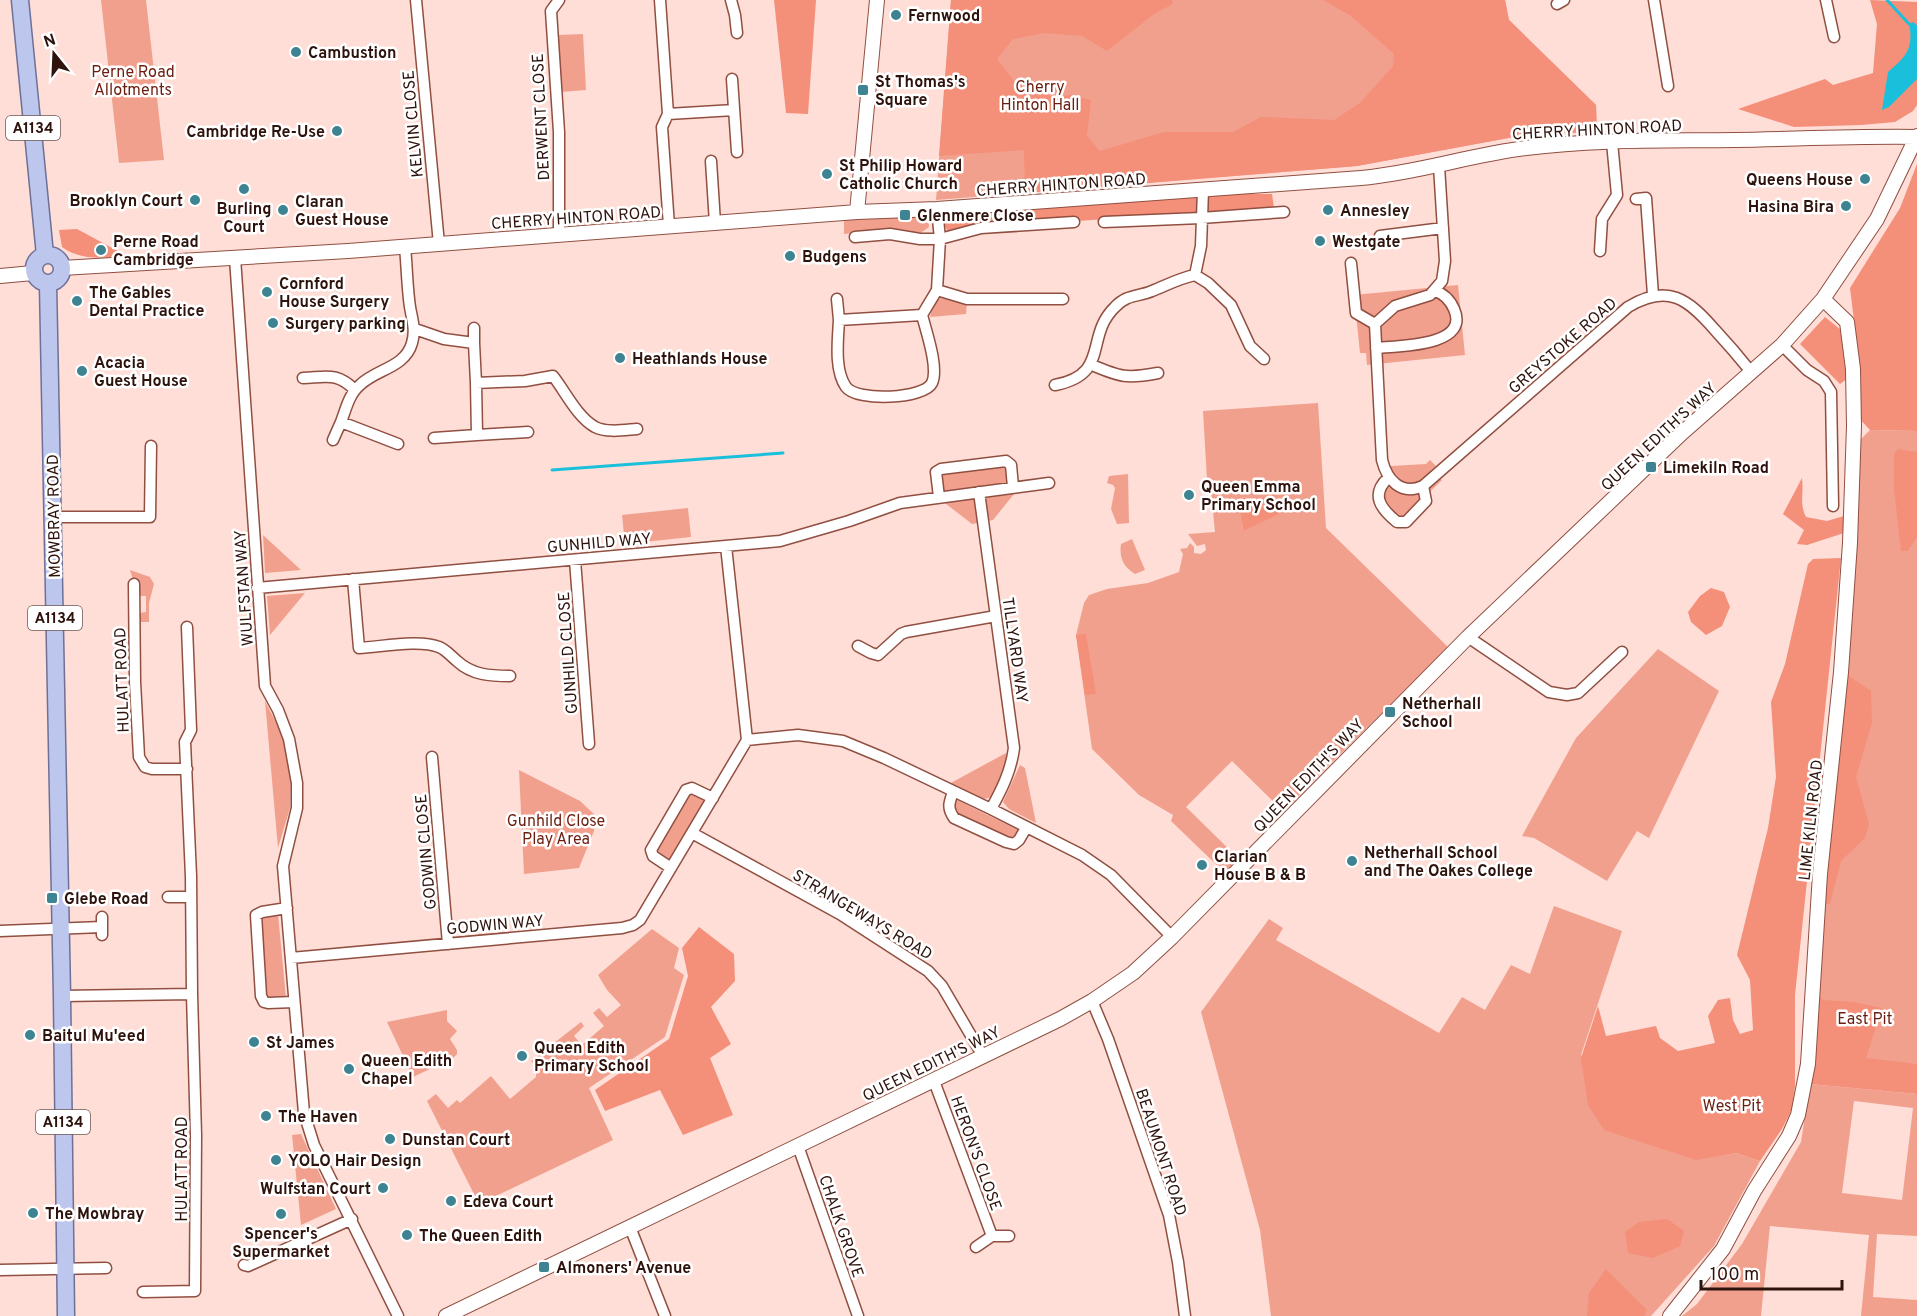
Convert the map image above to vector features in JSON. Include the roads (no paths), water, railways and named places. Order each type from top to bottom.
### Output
[{"type":"main road","name":"A1134","points":[[20,0],[45,255]]},
{"type":"main road","points":[[45,255],[55,257],[62,268],[60,277],[48,284],[39,281],[33,273],[34,263],[45,255]]},
{"type":"main road","name":"MOWBRAY ROAD","points":[[48,284],[66,1316]]},
{"type":"street","name":"KELVIN CLOSE","points":[[417,0],[439,244]]},
{"type":"street","name":"DERWENT CLOSE","points":[[559,0],[550,11],[559,132],[559,235]]},
{"type":"street","points":[[660,0],[668,114],[662,127],[669,226]]},
{"type":"street","points":[[730,0],[737,33]]},
{"type":"street","points":[[857,212],[877,0]]},
{"type":"street","points":[[1653,0],[1668,86]]},
{"type":"street","points":[[1826,0],[1834,37]]},
{"type":"street","points":[[732,79],[737,152]]},
{"type":"street","points":[[668,114],[734,110]]},
{"type":"street","name":"CHERRY HINTON ROAD","points":[[62,268],[405,247],[857,212],[937,209],[1383,177],[1526,148],[1612,142],[1917,137]]},
{"type":"street","name":"QUEEN EDITH'S WAY","points":[[446,1316],[934,1081],[1092,1001],[1132,973],[1172,937],[1468,637],[1682,434],[1782,345],[1823,299],[1885,204],[1917,137]]},
{"type":"street","points":[[1598,246],[1602,219],[1617,195],[1612,142]]},
{"type":"street","points":[[711,161],[715,223]]},
{"type":"street","points":[[1375,324],[1395,306],[1420,300],[1435,291],[1442,281],[1443,228],[1439,166]]},
{"type":"street","points":[[1195,275],[1201,246],[1203,190]]},
{"type":"street","points":[[1636,199],[1646,198],[1653,295],[1670,296],[1683,300],[1697,309],[1752,372]]},
{"type":"street","points":[[837,299],[838,355],[842,380],[848,390],[867,397],[916,393],[928,388],[932,382],[933,363],[922,315],[937,290],[940,239],[937,209]]},
{"type":"street","points":[[1104,222],[1284,212]]},
{"type":"street","points":[[855,237],[890,234],[920,239],[940,239],[981,228],[1074,222]]},
{"type":"street","points":[[1380,236],[1443,228]]},
{"type":"street","points":[[333,440],[355,390],[408,354],[414,329],[405,247]]},
{"type":"street","name":"WULFSTAN WAY","points":[[235,258],[265,686],[290,739],[297,783],[297,808],[283,866],[304,1113],[314,1145],[398,1316]]},
{"type":"street","points":[[1351,263],[1356,313],[1375,324]]},
{"type":"street","points":[[0,276],[33,273]]},
{"type":"street","points":[[1055,385],[1070,382],[1084,374],[1092,365],[1101,331],[1111,311],[1117,305],[1131,295],[1149,293],[1180,278],[1195,275],[1208,283],[1231,305],[1250,346],[1264,359]]},
{"type":"street","points":[[937,290],[967,299],[1063,299]]},
{"type":"street","points":[[1376,348],[1443,339],[1452,331],[1456,313],[1450,301],[1435,291]]},
{"type":"street","name":"GREYSTOKE ROAD","points":[[1423,486],[1628,307],[1642,298],[1653,295]]},
{"type":"street","name":"LIME KILN ROAD","points":[[1670,1316],[1723,1249],[1754,1191],[1789,1136],[1798,1115],[1808,1064],[1820,874],[1841,672],[1854,426],[1853,369],[1847,322],[1823,299]]},
{"type":"street","points":[[838,320],[922,315]]},
{"type":"street","points":[[1375,324],[1382,460],[1388,478],[1401,487],[1411,489],[1423,486],[1426,494],[1426,501],[1406,522],[1397,522],[1386,513],[1379,500],[1379,489],[1388,478]]},
{"type":"street","points":[[474,328],[477,435]]},
{"type":"street","points":[[414,329],[444,339],[474,342]]},
{"type":"street","points":[[1782,345],[1807,370],[1824,381],[1831,392],[1833,506]]},
{"type":"street","points":[[1092,365],[1118,376],[1137,377],[1158,373]]},
{"type":"street","points":[[303,378],[334,376],[345,380],[355,390]]},
{"type":"street","points":[[476,383],[525,381],[553,376],[578,410],[594,426],[611,430],[637,429]]},
{"type":"street","points":[[341,422],[398,444]]},
{"type":"street","points":[[434,438],[528,432]]},
{"type":"street","points":[[53,517],[150,517],[151,446]]},
{"type":"street","points":[[939,496],[936,472],[940,469],[1006,461],[1011,465],[1013,487]]},
{"type":"street","name":"GUNHILD WAY","points":[[257,588],[780,541],[900,503],[1049,483]]},
{"type":"street","name":"TILLYARD WAY","points":[[979,492],[1014,748],[1012,765],[991,809]]},
{"type":"street","points":[[726,546],[747,740],[798,735],[843,741],[884,758],[1082,855],[1111,875],[1172,937]]},
{"type":"street","name":"GUNHILD CLOSE","points":[[575,560],[589,744]]},
{"type":"street","points":[[353,579],[359,648],[427,644],[441,647],[463,667],[477,674],[510,676]]},
{"type":"street","name":"HULATT ROAD","points":[[134,584],[135,682],[139,757],[145,767],[152,769],[187,768]]},
{"type":"street","points":[[858,646],[878,655],[906,632],[996,616]]},
{"type":"street","name":"HULATT ROAD","points":[[143,1292],[195,1292],[196,1135],[185,742],[191,730],[187,627]]},
{"type":"street","points":[[1468,637],[1549,692],[1567,695],[1578,693],[1622,652]]},
{"type":"street","name":"GODWIN WAY","points":[[291,958],[622,928],[633,925],[640,920],[747,740]]},
{"type":"street","name":"GODWIN CLOSE","points":[[432,757],[448,944]]},
{"type":"street","points":[[671,868],[653,856],[651,850],[686,790],[692,788],[713,798]]},
{"type":"street","points":[[953,792],[949,811],[954,818],[1006,842],[1014,843],[1019,840],[1026,828]]},
{"type":"street","name":"STRANGEWAYS ROAD","points":[[692,833],[840,914],[928,971],[942,987],[983,1056]]},
{"type":"street","points":[[168,897],[190,897]]},
{"type":"street","points":[[286,908],[256,915],[261,996],[264,1002],[268,1003],[294,1002]]},
{"type":"street","points":[[0,931],[102,926]]},
{"type":"street","points":[[62,996],[192,994]]},
{"type":"street","name":"BEAUMONT ROAD","points":[[1092,1001],[1108,1039],[1169,1215],[1185,1316]]},
{"type":"street","name":"HERON'S CLOSE","points":[[934,1081],[992,1236]]},
{"type":"street","name":"CHALK GROVE","points":[[798,1146],[858,1316]]},
{"type":"street","points":[[244,1266],[352,1219]]},
{"type":"street","points":[[630,1227],[665,1316]]},
{"type":"street","name":"HERON'S CLOSE","points":[[976,1247],[992,1236],[1009,1236]]},
{"type":"street","points":[[0,1270],[106,1268]]},
{"type":"water","points":[[1913,22],[1917,25],[1917,79],[1889,107],[1882,110],[1888,72],[1900,62],[1907,51],[1910,40],[1909,24]]},
{"type":"waterway","points":[[1887,0],[1909,24]]},
{"type":"waterway","points":[[552,470],[783,453]]},
{"type":"place","name":"Fernwood","points":[[896,15]]},
{"type":"place","name":"Cambustion","points":[[296,52]]},
{"type":"place","name":"St Thomas's Square","points":[[863,90]]},
{"type":"place","name":"Cambridge Re-Use","points":[[337,131]]},
{"type":"place","name":"St Philip Howard Catholic Church","points":[[827,174]]},
{"type":"place","name":"Queens House","points":[[1865,179]]},
{"type":"place","name":"Burling Court","points":[[244,189]]},
{"type":"place","name":"Brooklyn Court","points":[[195,200]]},
{"type":"place","name":"Hasina Bira","points":[[1846,206]]},
{"type":"place","name":"Claran Guest House","points":[[283,210]]},
{"type":"place","name":"Annesley","points":[[1328,210]]},
{"type":"place","name":"Glenmere Close","points":[[905,215]]},
{"type":"place","name":"Westgate","points":[[1320,241]]},
{"type":"place","name":"Perne Road Cambridge","points":[[101,250]]},
{"type":"place","name":"Budgens","points":[[790,256]]},
{"type":"place","name":"Cornford House Surgery","points":[[267,292]]},
{"type":"place","name":"The Gables Dental Practice","points":[[77,301]]},
{"type":"place","name":"Surgery parking","points":[[273,323]]},
{"type":"place","name":"Heathlands House","points":[[620,358]]},
{"type":"place","name":"Acacia Guest House","points":[[82,371]]},
{"type":"place","name":"Limekiln Road","points":[[1651,467]]},
{"type":"place","name":"Queen Emma Primary School","points":[[1189,495]]},
{"type":"place","name":"Netherhall School","points":[[1390,712]]},
{"type":"place","name":"Netherhall School and The Oakes College","points":[[1352,861]]},
{"type":"place","name":"Clarian House B & B","points":[[1202,865]]},
{"type":"place","name":"Glebe Road","points":[[52,898]]},
{"type":"place","name":"Baitul Mu'eed","points":[[30,1035]]},
{"type":"place","name":"St James","points":[[254,1042]]},
{"type":"place","name":"Queen Edith Primary School","points":[[522,1056]]},
{"type":"place","name":"Queen Edith Chapel","points":[[349,1069]]},
{"type":"place","name":"The Haven","points":[[266,1116]]},
{"type":"place","name":"Dunstan Court","points":[[390,1139]]},
{"type":"place","name":"YOLO Hair Design","points":[[276,1160]]},
{"type":"place","name":"Wulfstan Court","points":[[383,1188]]},
{"type":"place","name":"Edeva Court","points":[[451,1201]]},
{"type":"place","name":"The Mowbray","points":[[33,1213]]},
{"type":"place","name":"Spencer's Supermarket","points":[[281,1214]]},
{"type":"place","name":"The Queen Edith","points":[[407,1235]]},
{"type":"place","name":"Almoners' Avenue","points":[[544,1267]]},
{"type":"park label","name":"Perne Road Allotments","points":[[133,80]]},
{"type":"park label","name":"Cherry Hinton Hall","points":[[1040,95]]},
{"type":"park label","name":"Gunhild Close Play Area","points":[[556,829]]},
{"type":"park label","name":"East Pit","points":[[1865,1018]]},
{"type":"park label","name":"West Pit","points":[[1732,1105]]}]
